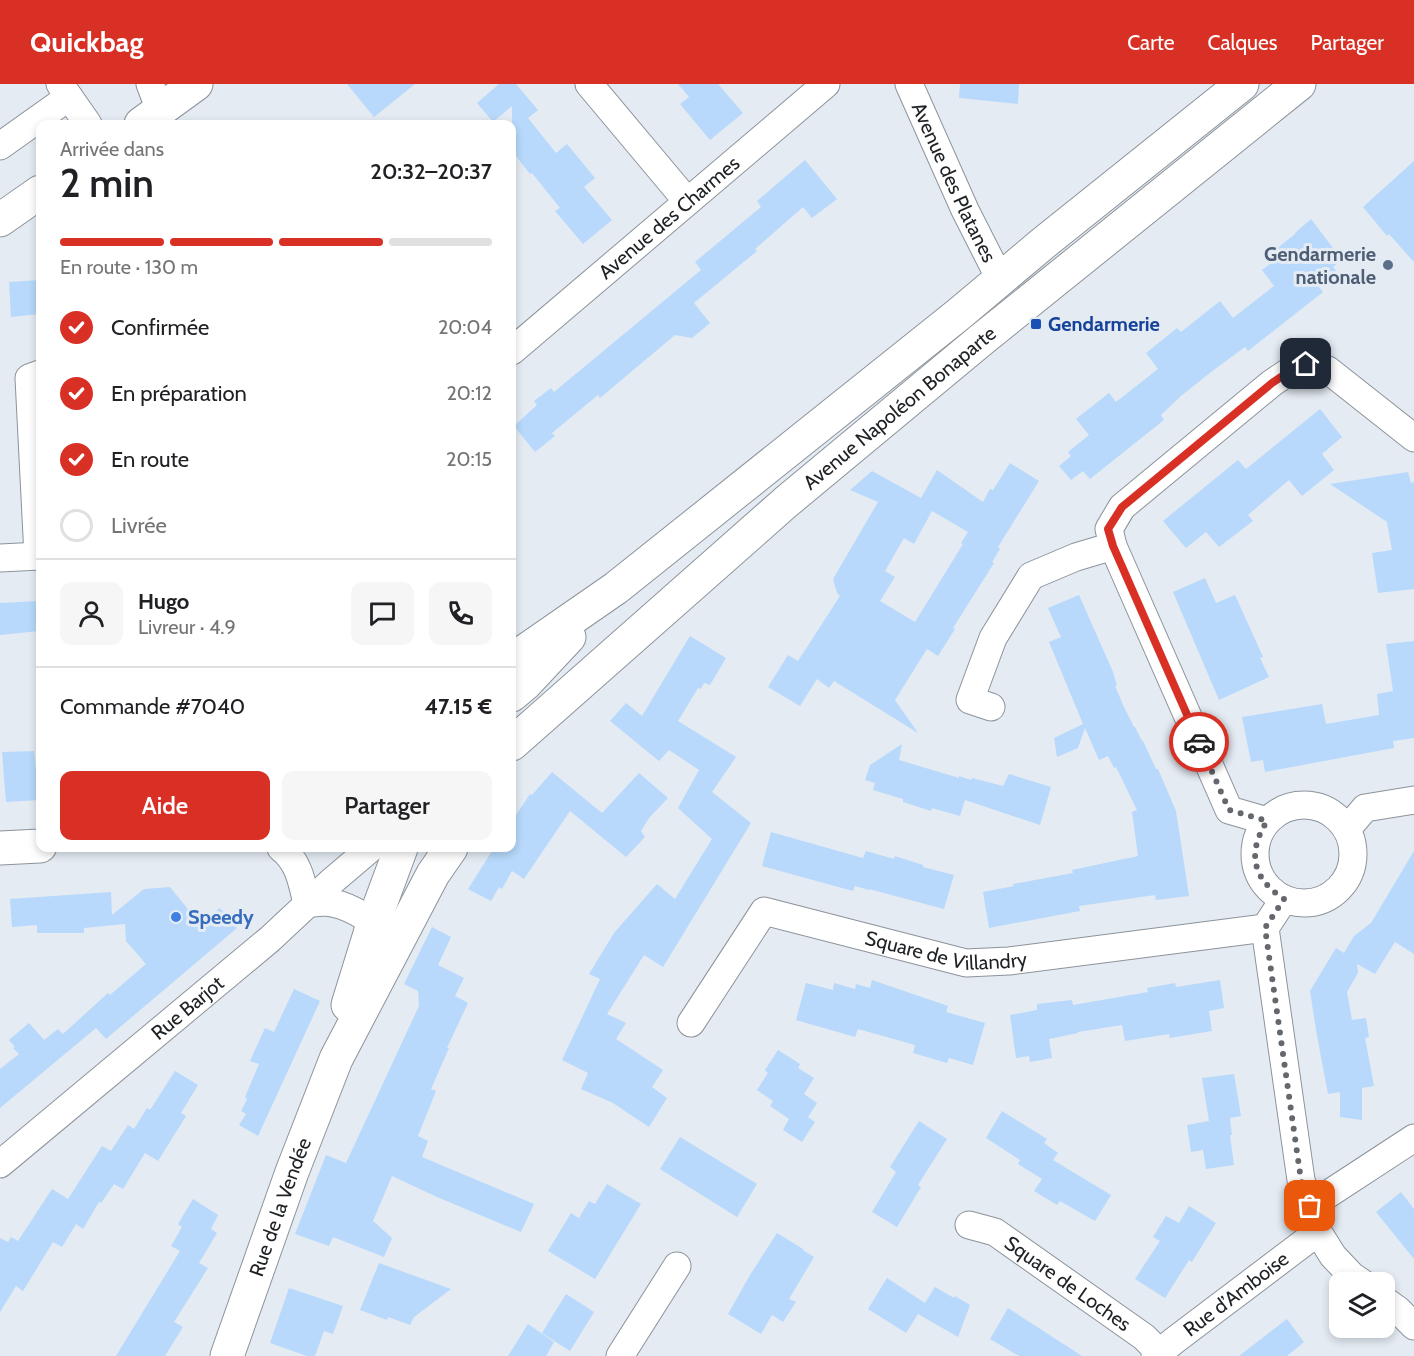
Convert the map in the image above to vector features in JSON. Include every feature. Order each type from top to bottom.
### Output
[{"type":"main road","points":[[150,106],[196,84]]},
{"type":"main road","name":"Avenue Napoléon Bonaparte","points":[[516,657],[616,588],[1242,84]]},
{"type":"main road","name":"Avenue Napoléon Bonaparte","points":[[516,740],[786,502],[981,340],[1299,84]]},
{"type":"main road","points":[[0,220],[36,195]]},
{"type":"main road","name":"Avenue Napoléon Bonaparte","points":[[516,692],[616,588]]},
{"type":"main road","points":[[0,848],[36,846]]},
{"type":"main road","name":"Rue de la Vendée","points":[[227,1356],[292,1172],[386,931],[400,852]]},
{"type":"main road","name":"Rue de la Vendée","points":[[386,931],[438,856]]},
{"type":"street","points":[[589,84],[687,201]]},
{"type":"street","name":"Avenue des Charmes","points":[[516,348],[826,84]]},
{"type":"street","name":"Avenue des Platanes","points":[[909,84],[965,210],[1000,279]]},
{"type":"street","points":[[0,146],[65,91],[85,120]]},
{"type":"street","points":[[1267,821],[1229,810],[1113,546],[1108,529],[1122,507],[1272,383],[1306,364],[1328,370],[1414,438]]},
{"type":"street","points":[[36,376],[30,378],[36,497]]},
{"type":"street","points":[[991,707],[970,700],[993,638],[1031,576],[1076,557],[1113,546]]},
{"type":"street","points":[[0,558],[36,556]]},
{"type":"street","points":[[1347,829],[1365,808],[1414,800]]},
{"type":"street","points":[[1309,805],[1324,808],[1337,817],[1347,829],[1353,843],[1354,858],[1350,874],[1342,887],[1329,897],[1315,902],[1299,903],[1284,899],[1271,891],[1262,879],[1256,864],[1255,849],[1259,834],[1267,821],[1279,812],[1293,806],[1309,805]]},
{"type":"street","points":[[287,852],[297,866],[307,904],[325,902],[340,904],[386,931]]},
{"type":"street","name":"Rue Barjot","points":[[0,1164],[270,939],[366,852]]},
{"type":"street","points":[[1284,899],[1265,928],[1301,1180],[1318,1232],[1333,1256],[1348,1272]]},
{"type":"street","name":"Square de Villandry","points":[[691,1023],[764,911],[966,963],[1009,961],[1265,928]]},
{"type":"street","points":[[1310,1206],[1414,1138]]},
{"type":"street","name":"Square de Loches","points":[[969,1225],[995,1232],[1144,1337],[1157,1354]]},
{"type":"street","name":"Rue d’Amboise","points":[[1157,1354],[1318,1232]]},
{"type":"street","points":[[620,1356],[676,1266]]},
{"type":"street","points":[[1395,1308],[1414,1326]]},
{"type":"building","points":[[347,84],[415,84],[374,117]]},
{"type":"building","points":[[499,84],[516,84],[538,110],[528,118],[556,153],[567,144],[595,178],[584,187],[612,220],[583,244],[555,211],[560,208],[516,156],[516,120],[512,120],[512,106],[495,120],[491,120],[477,103]]},
{"type":"building","points":[[678,84],[718,84],[743,113],[710,140],[680,104],[689,97]]},
{"type":"building","points":[[960,84],[1019,84],[1018,104],[959,98]]},
{"type":"building","points":[[805,160],[837,199],[812,218],[803,207],[755,249],[757,251],[694,303],[710,323],[692,338],[675,335],[600,398],[598,395],[552,433],[555,436],[535,452],[516,428],[516,424],[537,405],[534,401],[551,388],[554,392],[701,270],[695,262],[761,207],[757,201]]},
{"type":"building","points":[[1414,161],[1414,262],[1389,234],[1387,236],[1363,207]]},
{"type":"building","points":[[1311,219],[1342,260],[1333,267],[1337,272],[1319,287],[1323,292],[1248,351],[1245,347],[1181,396],[1161,415],[1164,420],[1090,479],[1083,471],[1071,480],[1059,466],[1071,456],[1068,452],[1089,435],[1076,419],[1109,393],[1116,402],[1158,369],[1146,353],[1177,328],[1181,332],[1220,301],[1233,318],[1274,286],[1262,270],[1279,257],[1274,251]]},
{"type":"building","points":[[36,280],[36,314],[11,317],[9,282]]},
{"type":"building","points":[[1320,409],[1342,437],[1322,454],[1334,470],[1302,496],[1289,480],[1248,515],[1253,521],[1219,547],[1206,532],[1186,548],[1163,521],[1238,460],[1246,469]]},
{"type":"building","points":[[1010,463],[1039,481],[998,547],[1000,549],[992,562],[994,563],[938,656],[927,649],[895,700],[918,733],[834,681],[829,688],[817,679],[800,706],[768,687],[788,655],[798,661],[840,596],[833,579],[878,502],[850,490],[872,471],[921,498],[937,470],[983,502],[990,489],[993,490]],"holes":[[[932,511],[968,532],[915,622],[880,601],[895,577],[885,571],[904,538],[914,544]]]},
{"type":"building","points":[[1408,472],[1411,483],[1414,482],[1414,589],[1378,593],[1372,553],[1392,550],[1387,522],[1330,484]]},
{"type":"building","points":[[1205,578],[1216,603],[1235,595],[1263,657],[1260,658],[1269,677],[1219,700],[1173,592]]},
{"type":"building","points":[[1079,595],[1113,672],[1117,686],[1115,686],[1124,707],[1158,769],[1176,811],[1189,896],[1156,900],[1155,895],[1079,906],[1080,911],[989,928],[983,892],[1073,873],[1072,870],[1138,856],[1132,812],[1137,810],[1116,767],[1114,768],[1108,756],[1099,760],[1085,728],[1078,748],[1057,757],[1054,738],[1083,724],[1049,642],[1061,637],[1048,608]]},
{"type":"building","points":[[36,601],[36,631],[0,635],[0,603]]},
{"type":"building","points":[[690,636],[726,658],[710,685],[704,683],[701,689],[698,688],[678,721],[736,757],[712,792],[751,823],[663,967],[644,955],[607,1014],[626,1023],[616,1039],[663,1070],[652,1087],[667,1098],[649,1127],[613,1103],[581,1089],[588,1073],[562,1060],[600,979],[589,974],[614,933],[657,884],[675,899],[712,839],[678,808],[699,770],[669,750],[659,761],[610,721],[626,703],[642,716]]},
{"type":"building","points":[[1414,641],[1414,738],[1393,741],[1394,748],[1265,772],[1263,760],[1251,762],[1242,717],[1322,704],[1326,724],[1379,715],[1377,694],[1393,691],[1386,644]]},
{"type":"building","points":[[902,744],[899,760],[959,778],[959,776],[971,780],[972,778],[1003,786],[1009,774],[1051,787],[1040,825],[965,800],[960,816],[932,808],[931,811],[873,790],[875,783],[865,780],[870,765]]},
{"type":"building","points":[[34,751],[36,800],[6,802],[2,752]]},
{"type":"building","points":[[552,772],[602,813],[639,773],[668,798],[649,818],[641,831],[645,837],[626,857],[570,811],[524,879],[512,871],[502,889],[499,887],[491,901],[468,889],[491,852],[516,852],[516,815],[530,794],[532,795]]},
{"type":"building","points":[[771,832],[863,858],[866,851],[894,859],[895,856],[923,865],[923,867],[954,875],[944,909],[855,886],[853,891],[762,866]]},
{"type":"building","points":[[1414,851],[1414,954],[1395,942],[1375,974],[1357,964],[1358,973],[1347,992],[1352,1020],[1366,1018],[1369,1037],[1365,1038],[1374,1086],[1362,1088],[1362,1120],[1340,1117],[1340,1092],[1328,1094],[1310,991],[1336,948],[1344,953],[1354,936],[1371,923]]},
{"type":"building","points":[[170,887],[200,924],[220,908],[237,928],[106,1039],[96,1028],[0,1108],[0,1069],[19,1054],[9,1040],[29,1023],[44,1040],[58,1029],[63,1034],[108,993],[110,995],[146,964],[126,941],[125,924],[84,928],[84,933],[37,933],[37,925],[12,927],[10,899],[111,892],[112,915],[144,889]]},
{"type":"building","points":[[432,927],[451,937],[438,965],[464,978],[455,996],[468,1003],[431,1089],[436,1091],[418,1136],[428,1141],[422,1157],[534,1204],[521,1232],[392,1176],[373,1221],[392,1238],[384,1257],[333,1237],[329,1246],[295,1234],[326,1155],[346,1163],[419,1006],[418,991],[404,984]]},
{"type":"building","points":[[872,980],[948,1006],[946,1012],[985,1023],[973,1065],[949,1058],[947,1063],[913,1053],[915,1045],[858,1029],[855,1037],[796,1020],[806,983],[833,990],[834,983],[855,989],[856,984],[870,988]]},
{"type":"building","points":[[1220,980],[1224,1008],[1209,1011],[1212,1031],[1170,1038],[1169,1034],[1125,1041],[1122,1025],[1049,1039],[1052,1058],[1030,1062],[1029,1056],[1016,1058],[1010,1015],[1037,1010],[1037,1004],[1072,1000],[1073,1005],[1148,992],[1147,988],[1175,983],[1176,987]]},
{"type":"building","points":[[294,989],[320,1001],[258,1136],[239,1125],[246,1114],[241,1111],[259,1064],[250,1061],[265,1028],[274,1032]]},
{"type":"building","points":[[778,1050],[800,1064],[798,1068],[814,1078],[804,1094],[817,1103],[808,1117],[815,1122],[802,1142],[783,1130],[789,1119],[770,1106],[773,1101],[757,1090],[768,1073],[765,1070]]},
{"type":"building","points":[[175,1071],[198,1085],[181,1113],[186,1116],[158,1161],[145,1153],[123,1189],[114,1184],[101,1203],[99,1202],[83,1229],[76,1224],[62,1247],[53,1242],[23,1291],[16,1286],[0,1312],[0,1238],[8,1242],[11,1237],[18,1241],[52,1189],[68,1199],[102,1146],[111,1151],[128,1125],[134,1129],[147,1108],[150,1110]]},
{"type":"building","points":[[1234,1074],[1241,1116],[1230,1118],[1234,1165],[1206,1169],[1203,1150],[1191,1152],[1187,1125],[1209,1121],[1202,1078]]},
{"type":"building","points":[[1002,1111],[1047,1139],[1044,1143],[1058,1153],[1053,1160],[1111,1195],[1095,1221],[1060,1201],[1057,1205],[1034,1191],[1042,1179],[1018,1164],[1020,1160],[986,1138]]},
{"type":"building","points":[[919,1121],[947,1139],[918,1185],[921,1187],[897,1227],[872,1212],[896,1172],[890,1167]]},
{"type":"building","points":[[680,1137],[757,1184],[737,1217],[660,1169]]},
{"type":"building","points":[[607,1184],[641,1204],[595,1279],[548,1251],[571,1213],[579,1218],[589,1201],[595,1204]]},
{"type":"building","points":[[1401,1192],[1414,1209],[1414,1259],[1376,1212]]},
{"type":"building","points":[[193,1199],[218,1215],[211,1229],[217,1233],[199,1263],[208,1268],[174,1322],[183,1327],[165,1356],[116,1356],[180,1251],[171,1246],[182,1227],[178,1224]]},
{"type":"building","points":[[1189,1206],[1216,1223],[1192,1262],[1189,1260],[1165,1298],[1135,1279],[1160,1241],[1153,1237],[1166,1216],[1179,1223]]},
{"type":"building","points":[[777,1233],[814,1257],[789,1299],[796,1302],[783,1322],[772,1315],[761,1334],[728,1314]]},
{"type":"building","points":[[379,1263],[451,1289],[414,1317],[410,1325],[388,1317],[387,1320],[360,1310]]},
{"type":"building","points":[[887,1278],[925,1303],[906,1333],[868,1309]]},
{"type":"building","points":[[935,1287],[970,1305],[958,1337],[918,1314]]},
{"type":"building","points":[[289,1288],[343,1306],[333,1334],[324,1331],[315,1356],[307,1356],[270,1343]]},
{"type":"building","points":[[566,1294],[594,1312],[570,1351],[542,1333]]},
{"type":"building","points":[[1008,1308],[1082,1356],[1019,1356],[990,1339]]},
{"type":"building","points":[[1287,1319],[1304,1342],[1287,1356],[1239,1356]]},
{"type":"building","points":[[528,1324],[554,1342],[546,1356],[508,1356]]},
{"type":"way so far","points":[[1199,742],[1229,810],[1267,821],[1259,834],[1255,849],[1256,864],[1262,879],[1271,891],[1284,899],[1265,928],[1301,1180],[1310,1206]]},
{"type":"place","name":"Gendarmerie nationale","points":[[1388,265]]},
{"type":"place","name":"Gendarmerie","points":[[1036,324]]},
{"type":"place","name":"Speedy","points":[[176,917]]},
{"type":"route","points":[[1199,742],[1113,546],[1108,529],[1122,507],[1272,383],[1306,364]]}]
